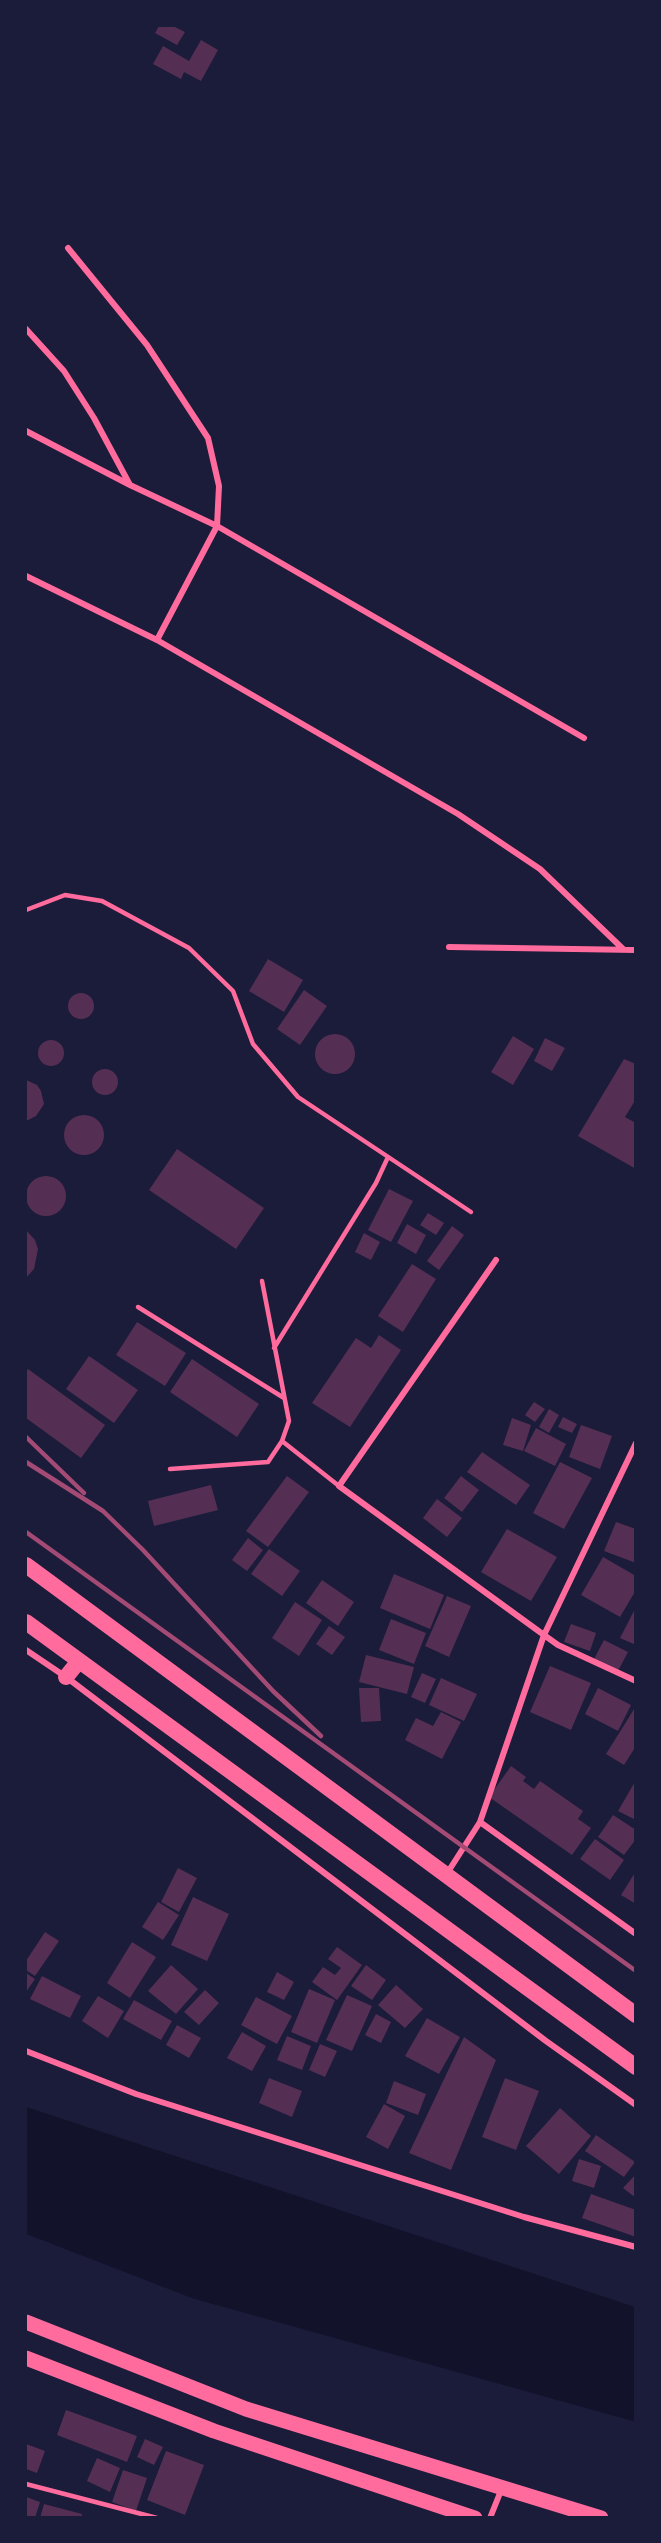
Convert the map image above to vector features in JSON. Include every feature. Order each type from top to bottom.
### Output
[{"type":"highway","points":[[26,1565],[636,2015]]},
{"type":"highway","points":[[26,1622],[636,2067]]},
{"type":"highway","points":[[66,1677],[79,1661]]},
{"type":"main road","points":[[26,2322],[246,2409],[600,2517]]},
{"type":"main road","points":[[26,2358],[214,2431],[476,2517]]},
{"type":"street","points":[[68,248],[147,345],[208,438],[219,486],[217,526],[158,640]]},
{"type":"street","points":[[26,329],[70,381],[94,418],[130,485]]},
{"type":"street","points":[[26,431],[130,485],[217,526],[584,738]]},
{"type":"street","points":[[26,576],[158,640],[458,814],[540,869],[623,949]]},
{"type":"street","points":[[449,947],[636,950]]},
{"type":"street","points":[[496,1260],[339,1486],[558,1645],[636,1681]]},
{"type":"street","points":[[446,1875],[480,1822],[544,1635],[636,1443]]},
{"type":"street","points":[[26,1650],[66,1677],[546,2041],[636,2105]]},
{"type":"street","points":[[480,1822],[636,1934]]},
{"type":"street","points":[[26,2050],[136,2094],[524,2217],[636,2247]]},
{"type":"street","points":[[490,2517],[502,2488]]},
{"type":"lane","points":[[26,910],[65,895],[102,901],[189,948],[233,991],[253,1044],[298,1097],[471,1212]]},
{"type":"lane","points":[[274,1348],[376,1183],[388,1157]]},
{"type":"lane","points":[[170,1469],[267,1462],[282,1441],[289,1421],[262,1281]]},
{"type":"lane","points":[[138,1307],[284,1398]]},
{"type":"lane","points":[[282,1441],[339,1486]]},
{"type":"lane","points":[[26,2484],[157,2517]]},
{"type":"shaded area","points":[[26,2107],[635,2307],[635,2395],[202,2274],[26,2206]]},
{"type":"building","points":[[159,26],[173,26],[185,32],[177,45],[155,33]]},
{"type":"building","points":[[201,40],[218,50],[201,81],[184,72],[181,79],[153,64],[163,46],[189,61]]},
{"type":"building","points":[[268,959],[303,980],[284,1012],[249,991]]},
{"type":"building","points":[[304,990],[327,1006],[300,1045],[277,1029]]},
{"type":"building","points":[[81,993],[90,997],[94,1006],[90,1015],[81,1019],[72,1015],[68,1006],[72,997]]},
{"type":"building","points":[[335,1034],[343,1035],[349,1040],[354,1046],[354,1062],[349,1068],[343,1073],[335,1074],[327,1073],[321,1068],[316,1062],[315,1054],[316,1046],[321,1040],[327,1035]]},
{"type":"building","points":[[513,1036],[534,1049],[513,1085],[491,1072]]},
{"type":"building","points":[[545,1038],[565,1048],[552,1071],[534,1061]]},
{"type":"building","points":[[51,1040],[60,1044],[64,1053],[60,1062],[51,1066],[42,1062],[38,1053],[42,1044]]},
{"type":"building","points":[[624,1059],[636,1064],[636,1099],[625,1117],[636,1123],[636,1169],[578,1136]]},
{"type":"building","points":[[105,1069],[114,1073],[118,1082],[114,1091],[105,1095],[96,1091],[92,1082],[96,1073]]},
{"type":"building","points":[[26,1080],[37,1085],[44,1104],[36,1116],[26,1121]]},
{"type":"building","points":[[84,1115],[92,1116],[98,1121],[103,1127],[103,1143],[98,1149],[92,1154],[84,1155],[76,1154],[70,1149],[65,1143],[64,1135],[65,1127],[70,1121],[76,1116]]},
{"type":"building","points":[[177,1149],[264,1208],[236,1249],[149,1190]]},
{"type":"building","points":[[46,1176],[54,1177],[60,1182],[65,1188],[65,1204],[60,1210],[54,1215],[46,1216],[38,1215],[32,1210],[27,1204],[26,1196],[27,1188],[32,1182],[38,1177]]},
{"type":"building","points":[[389,1189],[413,1201],[391,1242],[368,1230]]},
{"type":"building","points":[[428,1213],[444,1223],[436,1235],[420,1225]]},
{"type":"building","points":[[407,1224],[426,1235],[416,1254],[397,1243]]},
{"type":"building","points":[[452,1226],[464,1235],[439,1270],[427,1261]]},
{"type":"building","points":[[26,1230],[35,1240],[38,1249],[34,1269],[26,1278]]},
{"type":"building","points":[[364,1233],[380,1242],[371,1260],[355,1252]]},
{"type":"building","points":[[412,1264],[436,1279],[403,1332],[378,1316]]},
{"type":"building","points":[[137,1322],[186,1353],[165,1386],[116,1355]]},
{"type":"building","points":[[379,1335],[401,1350],[350,1427],[312,1403],[356,1338],[371,1348]]},
{"type":"building","points":[[89,1356],[138,1390],[114,1423],[66,1389]]},
{"type":"building","points":[[192,1359],[259,1404],[237,1437],[170,1392]]},
{"type":"building","points":[[28,1369],[105,1425],[81,1458],[26,1418],[26,1372]]},
{"type":"building","points":[[534,1402],[545,1409],[535,1422],[525,1415]]},
{"type":"building","points":[[549,1409],[559,1415],[549,1433],[539,1427]]},
{"type":"building","points":[[563,1417],[577,1424],[572,1433],[558,1427]]},
{"type":"building","points":[[512,1418],[531,1425],[523,1451],[503,1445]]},
{"type":"building","points":[[581,1425],[612,1436],[600,1469],[569,1457]]},
{"type":"building","points":[[536,1428],[566,1444],[555,1466],[524,1451]]},
{"type":"building","points":[[482,1452],[530,1485],[516,1505],[467,1472]]},
{"type":"building","points":[[560,1462],[592,1478],[564,1529],[533,1513]]},
{"type":"building","points":[[287,1476],[309,1492],[268,1547],[246,1531]]},
{"type":"building","points":[[461,1476],[479,1490],[462,1512],[444,1498]]},
{"type":"building","points":[[211,1485],[218,1510],[154,1526],[148,1501]]},
{"type":"building","points":[[437,1499],[462,1518],[447,1537],[423,1518]]},
{"type":"building","points":[[616,1522],[636,1529],[636,1563],[604,1551]]},
{"type":"building","points":[[507,1529],[557,1557],[531,1601],[481,1572]]},
{"type":"building","points":[[248,1538],[263,1550],[247,1571],[232,1560]]},
{"type":"building","points":[[269,1549],[300,1571],[282,1596],[251,1574]]},
{"type":"building","points":[[603,1557],[636,1576],[636,1590],[620,1617],[581,1595]]},
{"type":"building","points":[[394,1574],[444,1595],[430,1629],[380,1608]]},
{"type":"building","points":[[322,1580],[354,1602],[338,1626],[306,1603]]},
{"type":"building","points":[[447,1596],[471,1606],[449,1657],[425,1646]]},
{"type":"building","points":[[295,1602],[322,1620],[299,1656],[272,1638]]},
{"type":"building","points":[[636,1607],[636,1645],[620,1638]]},
{"type":"building","points":[[391,1619],[426,1633],[414,1664],[379,1650]]},
{"type":"building","points":[[571,1624],[596,1633],[590,1651],[564,1642]]},
{"type":"building","points":[[329,1626],[345,1637],[332,1655],[316,1644]]},
{"type":"building","points":[[604,1640],[628,1652],[618,1671],[594,1659]]},
{"type":"building","points":[[366,1655],[414,1667],[407,1694],[359,1682]]},
{"type":"building","points":[[550,1666],[591,1683],[571,1730],[530,1712]]},
{"type":"building","points":[[422,1673],[436,1679],[425,1703],[411,1697]]},
{"type":"building","points":[[441,1678],[477,1694],[464,1721],[429,1705]]},
{"type":"building","points":[[359,1688],[379,1688],[381,1721],[361,1722]]},
{"type":"building","points":[[598,1688],[631,1705],[618,1731],[585,1714]]},
{"type":"building","points":[[636,1706],[636,1746],[624,1765],[606,1754]]},
{"type":"building","points":[[441,1712],[461,1722],[442,1759],[405,1740],[416,1718],[433,1726]]},
{"type":"building","points":[[511,1766],[526,1777],[523,1781],[534,1789],[540,1781],[583,1811],[578,1819],[591,1828],[572,1855],[489,1797]]},
{"type":"building","points":[[636,1780],[636,1820],[618,1811]]},
{"type":"building","points":[[613,1815],[636,1830],[636,1839],[624,1855],[598,1837]]},
{"type":"building","points":[[595,1839],[624,1860],[610,1880],[580,1859]]},
{"type":"building","points":[[178,1868],[197,1878],[179,1912],[161,1902]]},
{"type":"building","points":[[636,1871],[636,1904],[621,1895]]},
{"type":"building","points":[[193,1897],[229,1914],[207,1961],[171,1945]]},
{"type":"building","points":[[158,1902],[179,1915],[163,1940],[142,1927]]},
{"type":"building","points":[[45,1932],[59,1941],[35,1976],[26,1970],[26,1961]]},
{"type":"building","points":[[132,1942],[156,1957],[130,1998],[107,1983]]},
{"type":"building","points":[[337,1947],[362,1965],[337,2000],[312,1982],[323,1967],[335,1975],[341,1968],[328,1959]]},
{"type":"building","points":[[171,1965],[198,1989],[176,2014],[148,1991]]},
{"type":"building","points":[[366,1965],[386,1980],[372,2000],[351,1986]]},
{"type":"building","points":[[277,1972],[294,1982],[284,2000],[267,1992]]},
{"type":"building","points":[[26,1973],[35,1979],[26,1992]]},
{"type":"building","points":[[42,1976],[81,1996],[70,2018],[30,1999]]},
{"type":"building","points":[[396,1985],[423,2009],[405,2028],[378,2005]]},
{"type":"building","points":[[309,1989],[335,2000],[317,2043],[291,2032]]},
{"type":"building","points":[[205,1990],[219,2003],[199,2025],[184,2012]]},
{"type":"building","points":[[347,1995],[372,2006],[352,2051],[326,2040]]},
{"type":"building","points":[[98,1996],[124,2011],[108,2038],[82,2021]]},
{"type":"building","points":[[256,1997],[292,2016],[277,2044],[241,2025]]},
{"type":"building","points":[[134,2000],[172,2021],[161,2040],[123,2019]]},
{"type":"building","points":[[376,2014],[391,2022],[381,2043],[365,2035]]},
{"type":"building","points":[[427,2018],[460,2037],[439,2074],[405,2056]]},
{"type":"building","points":[[177,2025],[201,2038],[189,2058],[166,2045]]},
{"type":"building","points":[[242,2032],[266,2046],[252,2071],[227,2058]]},
{"type":"building","points":[[287,2036],[311,2046],[302,2070],[277,2060]]},
{"type":"building","points":[[464,2037],[496,2060],[451,2170],[409,2153]]},
{"type":"building","points":[[320,2044],[337,2051],[325,2077],[309,2070]]},
{"type":"building","points":[[269,2078],[302,2091],[292,2117],[259,2103]]},
{"type":"building","points":[[505,2078],[539,2091],[516,2150],[482,2137]]},
{"type":"building","points":[[394,2081],[426,2094],[418,2115],[386,2103]]},
{"type":"building","points":[[384,2104],[405,2116],[388,2149],[366,2137]]},
{"type":"building","points":[[560,2108],[591,2136],[559,2174],[526,2146]]},
{"type":"building","points":[[596,2135],[635,2162],[624,2177],[585,2151]]},
{"type":"building","points":[[579,2159],[601,2166],[594,2188],[572,2181]]},
{"type":"building","points":[[636,2174],[636,2198],[623,2188]]},
{"type":"building","points":[[591,2194],[636,2210],[636,2237],[582,2218]]},
{"type":"building","points":[[66,2410],[137,2436],[127,2462],[57,2435]]},
{"type":"building","points":[[145,2439],[163,2447],[154,2465],[137,2457]]},
{"type":"building","points":[[26,2444],[45,2451],[37,2473],[26,2469]]},
{"type":"building","points":[[166,2451],[204,2465],[185,2515],[147,2500]]},
{"type":"building","points":[[97,2458],[120,2468],[110,2492],[87,2481]]},
{"type":"building","points":[[123,2470],[147,2478],[136,2511],[112,2502]]},
{"type":"building","points":[[26,2497],[40,2502],[35,2518],[26,2518]]},
{"type":"building","points":[[44,2504],[82,2514],[82,2518],[40,2518]]},
{"type":"waterway","points":[[26,2206],[202,2274],[636,2395]]},
{"type":"railway","points":[[26,1437],[84,1493]]},
{"type":"railway","points":[[26,1462],[103,1511],[143,1550],[273,1691],[321,1736]]},
{"type":"railway","points":[[26,1532],[636,1971]]}]
